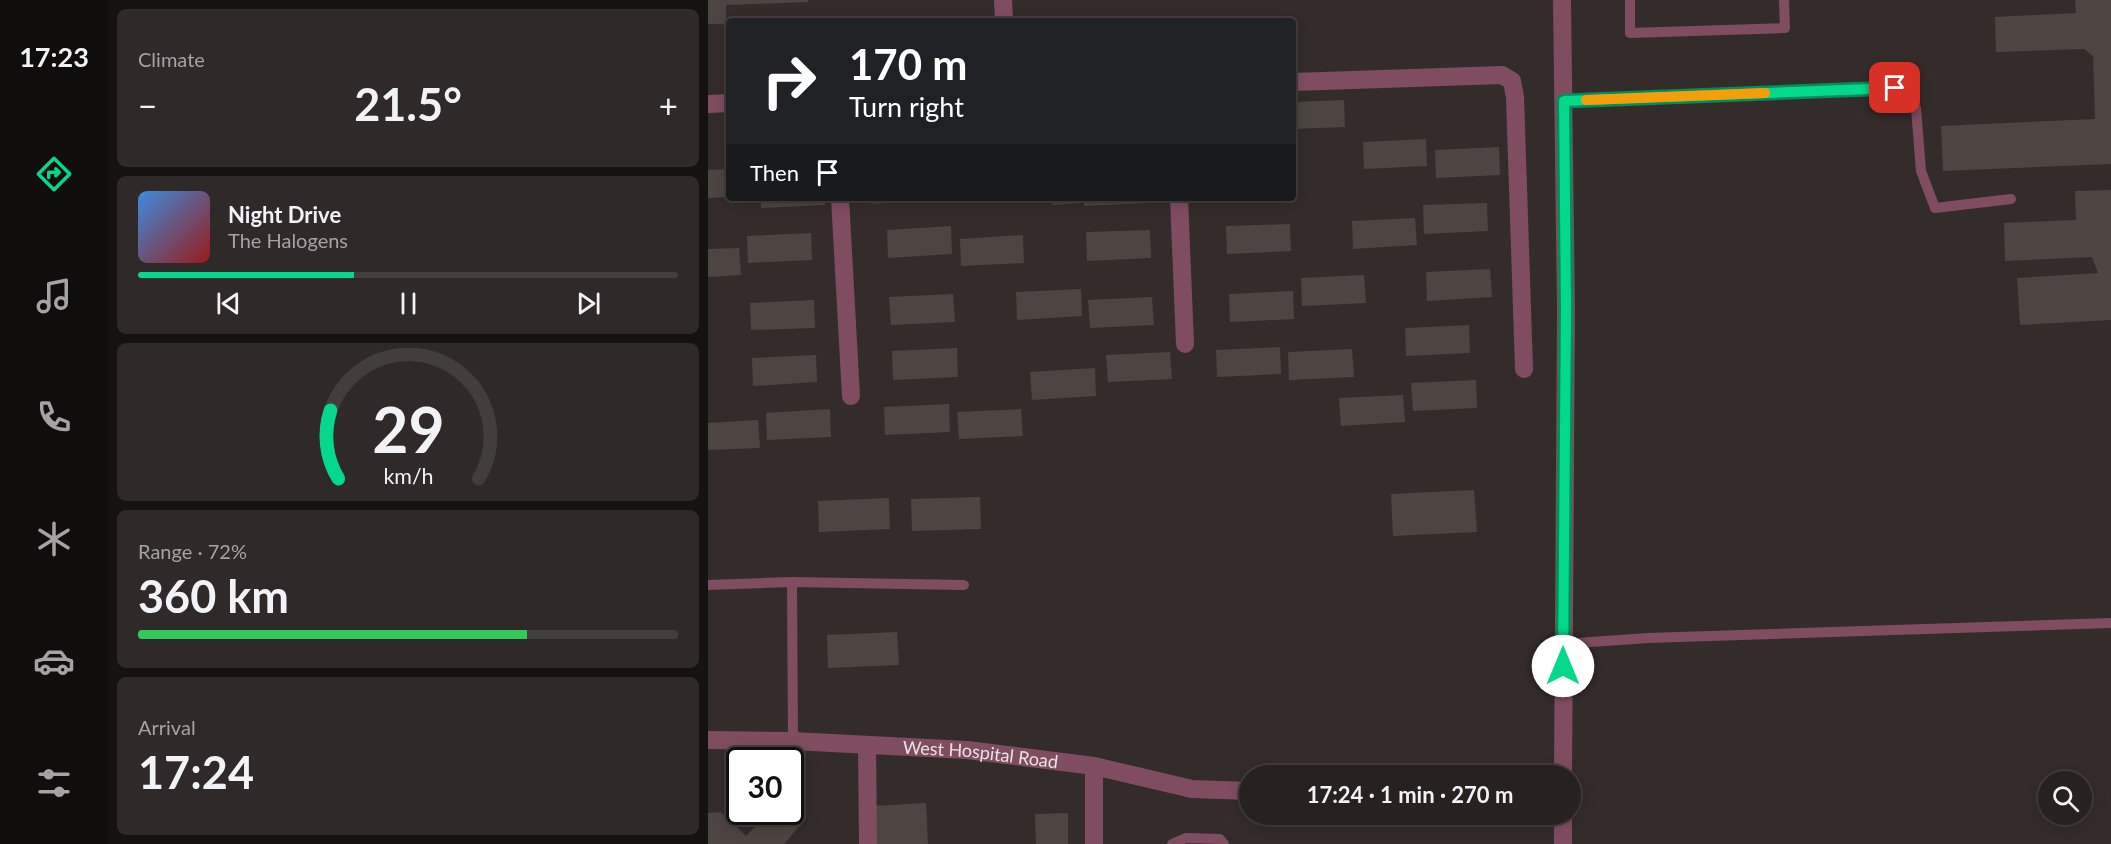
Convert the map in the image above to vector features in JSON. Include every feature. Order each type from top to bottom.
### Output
[{"type":"street","points":[[1003,0],[1004,18]]},
{"type":"street","points":[[1562,0],[1566,322],[1563,765]]},
{"type":"street","points":[[1296,82],[1502,75],[1512,81],[1515,98],[1524,369]]},
{"type":"street","points":[[708,104],[726,103]]},
{"type":"street","points":[[840,201],[851,396]]},
{"type":"street","points":[[1179,201],[1185,344]]},
{"type":"street","name":"West Hospital Road","points":[[708,740],[792,741],[967,750],[1094,766],[1192,789],[1239,791]]},
{"type":"street","points":[[867,746],[868,844]]},
{"type":"street","points":[[1094,766],[1095,844]]},
{"type":"street","points":[[1563,825],[1563,844]]},
{"type":"lane","points":[[1630,0],[1630,33],[1785,28],[1784,0]]},
{"type":"lane","points":[[1564,101],[1895,88],[1916,108],[1921,171],[1935,208],[2011,199]]},
{"type":"lane","points":[[792,582],[792,741]]},
{"type":"lane","points":[[708,585],[792,582],[964,585]]},
{"type":"lane","points":[[1563,644],[1648,638],[2111,623]]},
{"type":"lane","points":[[1172,844],[1186,838],[1220,839],[1224,844]]},
{"type":"building","points":[[708,0],[808,0],[808,2],[726,5],[726,24],[708,24]]},
{"type":"building","points":[[2075,0],[2111,0],[2111,164],[1943,171],[1941,126],[2095,119],[2093,56],[2084,49],[1996,52],[1995,17],[2076,13]]},
{"type":"building","points":[[1344,100],[1345,127],[1296,129],[1296,102]]},
{"type":"building","points":[[1426,139],[1427,166],[1364,169],[1363,142]]},
{"type":"building","points":[[1499,147],[1500,175],[1436,178],[1435,150]]},
{"type":"building","points":[[726,169],[726,197],[708,198],[708,170]]},
{"type":"building","points":[[2111,190],[2111,320],[2020,325],[2017,278],[2098,273],[2092,257],[2005,261],[2004,223],[2076,220],[2075,191]]},
{"type":"building","points":[[761,201],[825,201],[825,205],[761,208]]},
{"type":"building","points":[[870,201],[918,201],[871,204]]},
{"type":"building","points":[[1051,201],[1083,201],[1083,203],[1052,205]]},
{"type":"building","points":[[1084,201],[1148,201],[1148,203],[1084,206]]},
{"type":"building","points":[[1487,203],[1488,231],[1424,234],[1423,205]]},
{"type":"building","points":[[1415,218],[1417,245],[1353,249],[1352,221]]},
{"type":"building","points":[[1290,224],[1291,251],[1227,254],[1226,226]]},
{"type":"building","points":[[951,226],[952,254],[888,258],[887,230]]},
{"type":"building","points":[[1150,230],[1151,258],[1087,261],[1086,232]]},
{"type":"building","points":[[811,233],[812,260],[748,263],[747,236]]},
{"type":"building","points":[[1023,235],[1024,263],[961,266],[960,239]]},
{"type":"building","points":[[739,248],[741,275],[708,277],[708,249]]},
{"type":"building","points":[[1490,269],[1492,297],[1427,301],[1426,272]]},
{"type":"building","points":[[1364,275],[1366,303],[1302,306],[1301,278]]},
{"type":"building","points":[[1081,289],[1082,316],[1017,320],[1016,292]]},
{"type":"building","points":[[1293,291],[1294,319],[1230,322],[1229,294]]},
{"type":"building","points":[[953,294],[955,322],[891,325],[889,297]]},
{"type":"building","points":[[1152,297],[1154,325],[1090,328],[1088,300]]},
{"type":"building","points":[[814,300],[815,328],[751,330],[750,303]]},
{"type":"building","points":[[1469,325],[1470,353],[1406,356],[1405,328]]},
{"type":"building","points":[[1280,347],[1281,374],[1217,377],[1216,350]]},
{"type":"building","points":[[957,348],[958,377],[893,380],[892,351]]},
{"type":"building","points":[[1352,349],[1354,377],[1289,380],[1288,352]]},
{"type":"building","points":[[1170,352],[1172,379],[1108,382],[1106,355]]},
{"type":"building","points":[[816,355],[817,382],[753,386],[752,358]]},
{"type":"building","points":[[1095,368],[1096,396],[1032,400],[1030,372]]},
{"type":"building","points":[[1476,380],[1477,408],[1413,411],[1411,383]]},
{"type":"building","points":[[1403,395],[1405,422],[1341,426],[1339,398]]},
{"type":"building","points":[[949,404],[950,432],[885,435],[884,407]]},
{"type":"building","points":[[830,409],[831,437],[767,440],[766,413]]},
{"type":"building","points":[[1021,409],[1023,436],[959,439],[957,412]]},
{"type":"building","points":[[758,420],[760,448],[708,450],[708,423]]},
{"type":"building","points":[[1474,490],[1477,532],[1393,536],[1391,494]]},
{"type":"building","points":[[980,497],[981,529],[912,531],[911,499]]},
{"type":"building","points":[[889,498],[890,529],[819,532],[818,501]]},
{"type":"building","points":[[897,632],[899,665],[828,668],[827,635]]},
{"type":"building","points":[[926,803],[928,844],[875,844],[872,806]]},
{"type":"building","points":[[721,812],[726,817],[726,825],[735,825],[746,836],[757,825],[801,825],[784,844],[708,844],[708,813]]},
{"type":"building","points":[[1068,813],[1068,844],[1036,844],[1035,814]]},
{"type":"slow traffic","points":[[1586,100],[1765,93]]},
{"type":"route","points":[[1563,666],[1566,310],[1564,101],[1895,88]]}]
